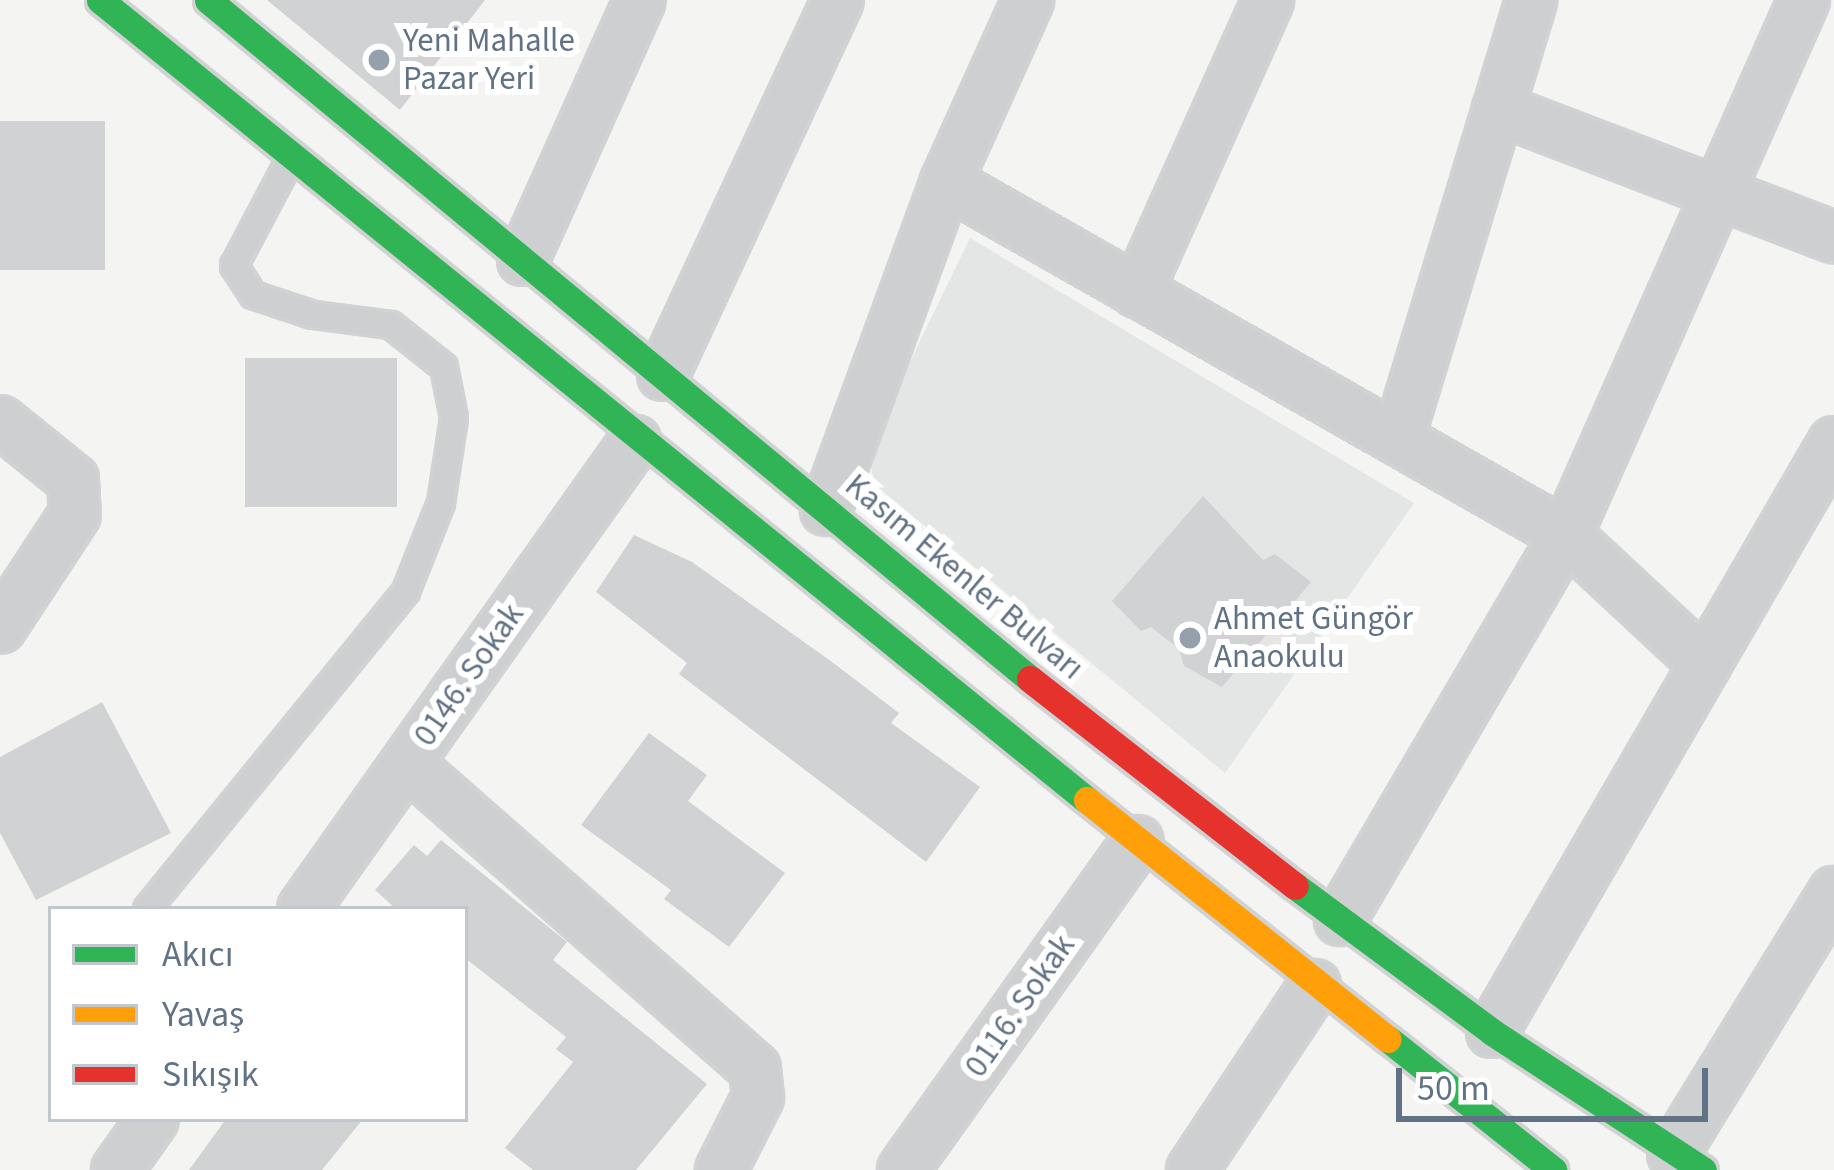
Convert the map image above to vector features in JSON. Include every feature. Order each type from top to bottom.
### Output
[{"type":"street","points":[[100,0],[635,441],[1315,985],[1509,1158],[1553,1170]]},
{"type":"street","name":"Kasım Ekenler Bulvarı","points":[[208,0],[1154,782],[1492,1032],[1688,1162]]},
{"type":"street","points":[[523,260],[640,0]]},
{"type":"street","points":[[663,375],[838,0]]},
{"type":"street","points":[[826,510],[946,182],[1028,0]]},
{"type":"street","points":[[1138,292],[1268,0]]},
{"type":"street","points":[[1398,439],[1531,0]]},
{"type":"street","points":[[1340,920],[1566,535],[1721,200],[1804,0]]},
{"type":"street","points":[[1498,109],[1721,200],[1834,236]]},
{"type":"street","points":[[946,182],[1566,535],[1705,664]]},
{"type":"street","points":[[0,421],[74,480],[75,514],[0,628]]},
{"type":"street","name":"0146. Sokak","points":[[305,906],[635,441]]},
{"type":"street","points":[[1492,1032],[1834,442]]},
{"type":"street","points":[[406,763],[754,1069],[758,1096],[721,1170]]},
{"type":"street","name":"0116. Sokak","points":[[903,1170],[1138,841]]},
{"type":"street","points":[[1688,1162],[1834,892]]},
{"type":"street","points":[[1192,1170],[1315,985]]},
{"type":"street","points":[[117,1170],[151,1122]]},
{"type":"lane","points":[[149,906],[406,591],[441,503],[454,418],[444,367],[391,325],[313,315],[253,295],[234,266],[291,158]]},
{"type":"shaded area","name":"Ahmet Güngör Anaokulu","points":[[970,238],[1414,503],[1225,773],[875,485],[867,450]]},
{"type":"building","name":"Yeni Mahalle Pazar Yeri","points":[[267,0],[485,0],[400,110]]},
{"type":"building","points":[[0,121],[105,121],[105,270],[0,270]]},
{"type":"building","points":[[245,358],[397,358],[397,507],[245,507]]},
{"type":"building","points":[[1203,496],[1263,560],[1275,554],[1311,582],[1222,687],[1184,666],[1179,649],[1151,627],[1141,631],[1112,601]]},
{"type":"building","points":[[634,535],[692,562],[832,662],[899,713],[891,723],[980,787],[926,862],[679,674],[687,663],[596,592]]},
{"type":"building","points":[[102,702],[171,833],[36,900],[0,833],[0,757]]},
{"type":"building","points":[[649,733],[707,775],[688,801],[785,873],[729,947],[664,899],[671,890],[581,825]]},
{"type":"building","points":[[441,840],[567,942],[553,960],[707,1084],[636,1170],[533,1170],[505,1148],[573,1062],[556,1049],[566,1037],[468,960],[468,906],[393,906],[375,890],[414,845],[427,856]]},
{"type":"building","points":[[224,1122],[361,1122],[322,1170],[189,1170]]},
{"type":"traffic: fast","points":[[100,0],[1087,800]]},
{"type":"traffic: fast","points":[[208,0],[1030,679]]},
{"type":"traffic: fast","points":[[1295,886],[1492,1032],[1703,1170]]},
{"type":"traffic: fast","points":[[1388,1039],[1553,1170]]},
{"type":"traffic: slow","points":[[1087,800],[1388,1039]]},
{"type":"traffic: jam","points":[[1030,679],[1295,886]]},
{"type":"place","name":"Yeni Mahalle Pazar Yeri","points":[[379,60]]},
{"type":"place","name":"Ahmet Güngör Anaokulu","points":[[1190,638]]}]
